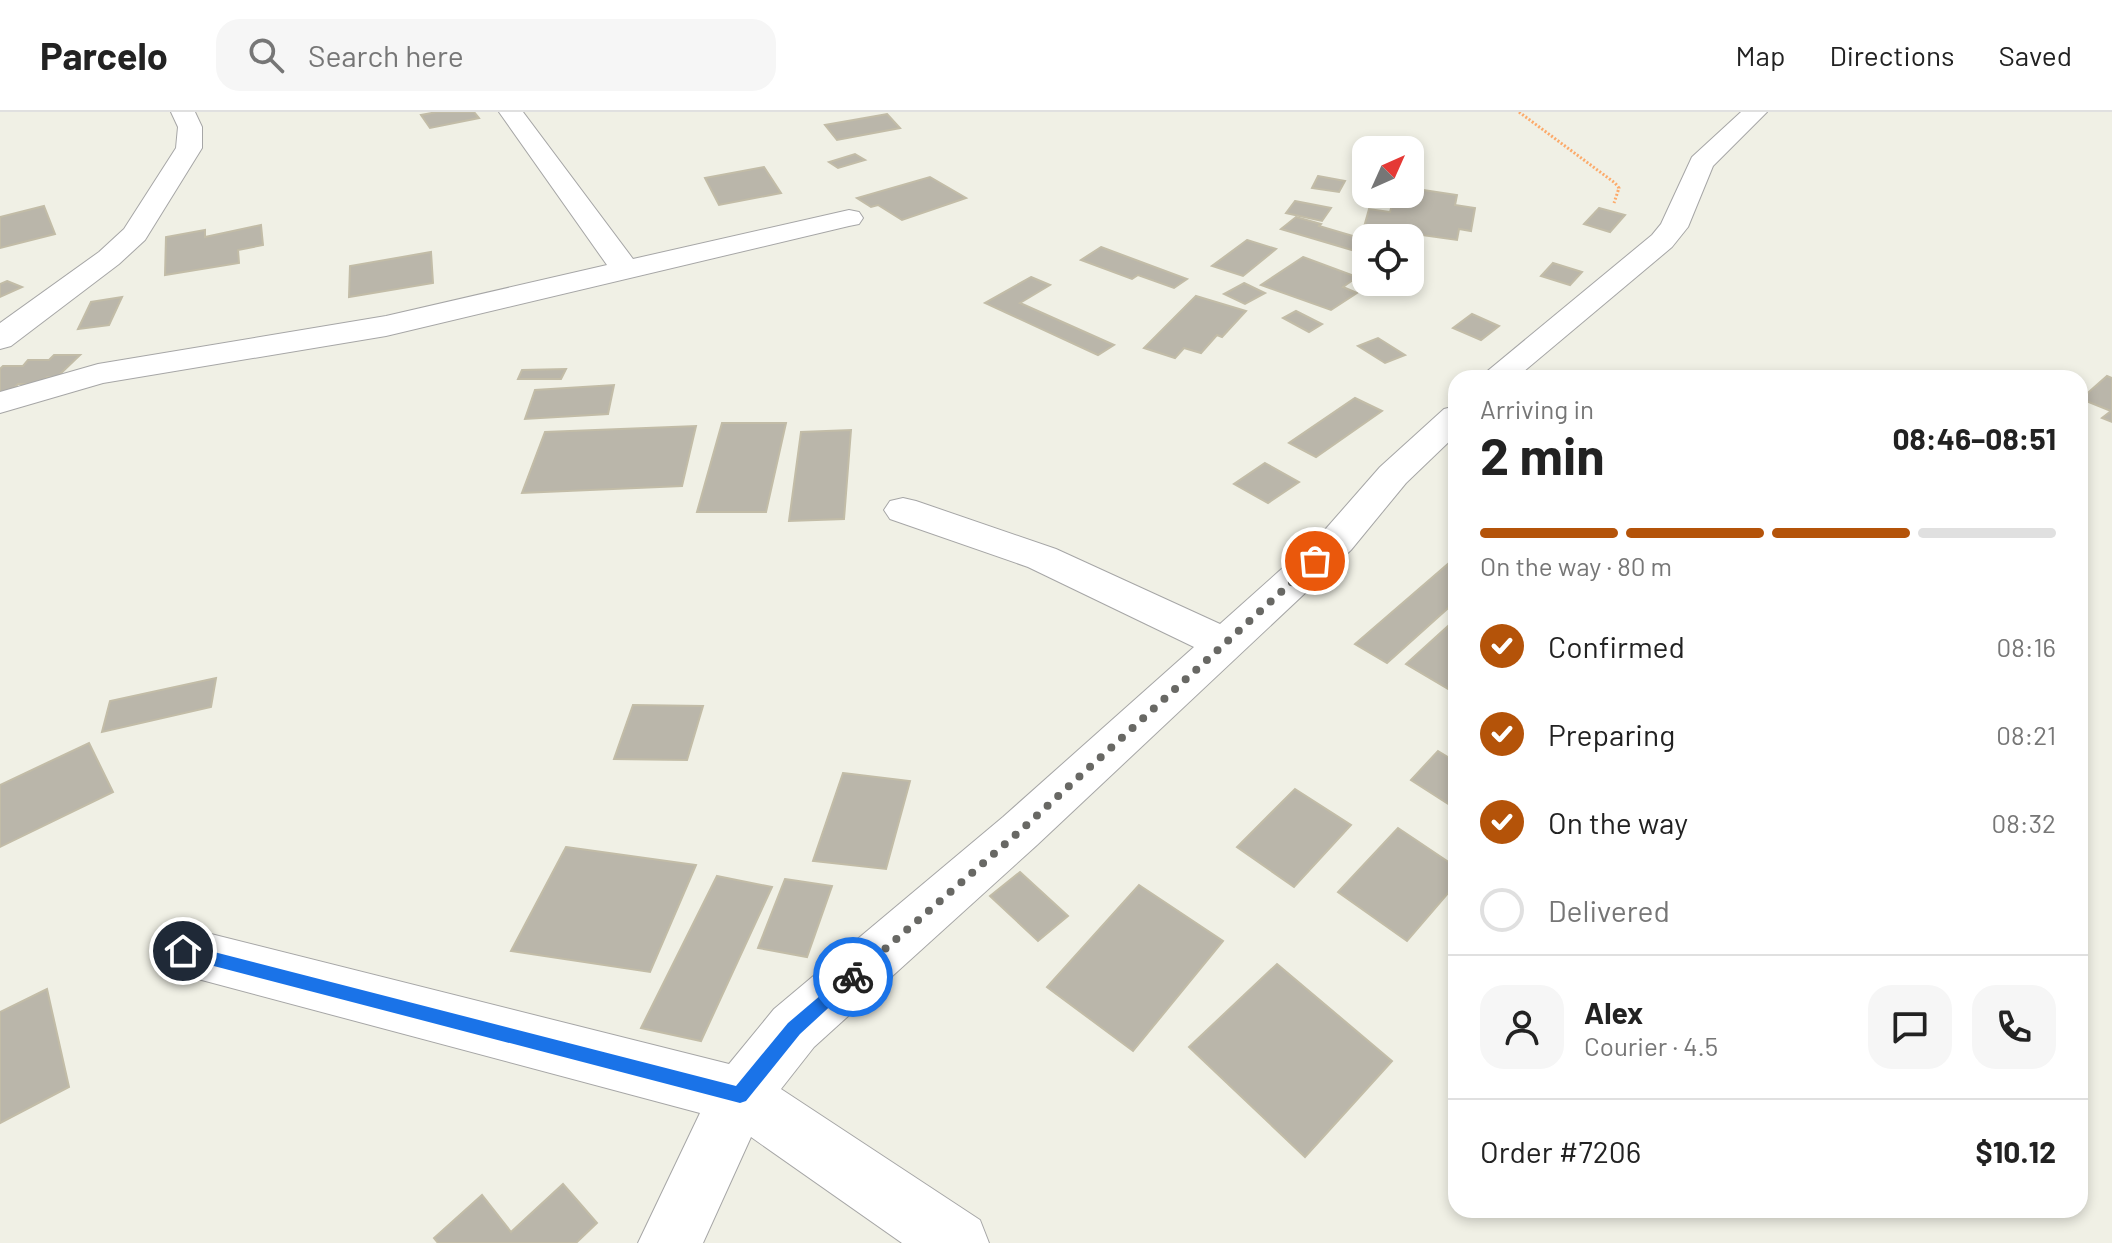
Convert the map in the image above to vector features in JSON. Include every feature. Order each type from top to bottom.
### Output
[{"type":"street","points":[[0,339],[109,258],[135,234],[189,148],[190,127],[183,112]]},
{"type":"street","points":[[511,112],[625,269]]},
{"type":"street","points":[[1506,370],[1662,241],[1674,227],[1701,163],[1755,112]]},
{"type":"street","points":[[0,403],[98,374],[386,326],[849,218]]},
{"type":"street","points":[[670,1243],[740,1095],[794,1028],[1020,831],[1337,541],[1393,475],[1448,423]]},
{"type":"street","points":[[903,510],[1042,558],[1225,644]]},
{"type":"street","points":[[183,951],[740,1095],[957,1243]]},
{"type":"path","points":[[1519,112],[1615,183],[1619,188],[1614,203]]},
{"type":"building","points":[[474,112],[479,118],[430,128],[421,115]]},
{"type":"building","points":[[887,114],[900,128],[837,140],[825,125]]},
{"type":"building","points":[[855,154],[865,160],[838,168],[829,162]]},
{"type":"building","points":[[764,167],[781,193],[719,205],[705,178]]},
{"type":"building","points":[[1318,176],[1345,181],[1339,192],[1312,188]]},
{"type":"building","points":[[930,177],[966,198],[902,220],[878,205],[871,207],[857,198]]},
{"type":"building","points":[[1424,190],[1457,195],[1455,205],[1475,208],[1471,231],[1459,229],[1457,240],[1424,235],[1424,224],[1365,224],[1369,209],[1390,212],[1391,208],[1424,208]]},
{"type":"building","points":[[1295,201],[1331,208],[1322,221],[1286,213]]},
{"type":"building","points":[[44,206],[55,234],[0,248],[0,217]]},
{"type":"building","points":[[1599,208],[1625,215],[1610,232],[1584,224]]},
{"type":"building","points":[[1296,217],[1321,224],[1319,226],[1352,236],[1352,250],[1281,229]]},
{"type":"building","points":[[261,225],[263,245],[238,250],[239,263],[165,275],[166,237],[205,230],[205,237]]},
{"type":"building","points":[[1247,240],[1276,249],[1243,276],[1212,266]]},
{"type":"building","points":[[1101,247],[1187,279],[1174,288],[1138,275],[1132,279],[1081,260]]},
{"type":"building","points":[[431,252],[433,283],[349,297],[350,266]]},
{"type":"building","points":[[1303,257],[1352,275],[1352,281],[1343,287],[1352,291],[1352,296],[1331,310],[1261,285]]},
{"type":"building","points":[[1553,263],[1582,272],[1570,285],[1541,276]]},
{"type":"building","points":[[1031,277],[1050,285],[1020,303],[1114,345],[1098,355],[985,303]]},
{"type":"building","points":[[7,281],[22,287],[0,297],[0,284]]},
{"type":"building","points":[[1244,283],[1265,293],[1245,304],[1224,294]]},
{"type":"building","points":[[1196,296],[1246,311],[1222,337],[1217,335],[1201,353],[1184,348],[1175,358],[1144,348]]},
{"type":"building","points":[[122,297],[109,325],[78,329],[91,302]]},
{"type":"building","points":[[1296,311],[1322,324],[1309,332],[1283,318]]},
{"type":"building","points":[[1472,314],[1499,326],[1481,340],[1453,328]]},
{"type":"building","points":[[1378,338],[1405,355],[1385,363],[1358,346]]},
{"type":"building","points":[[54,355],[80,355],[57,377],[47,377],[39,384],[18,384],[10,392],[0,392],[0,369],[3,366],[23,366],[28,360],[49,360]]},
{"type":"building","points":[[566,369],[561,379],[518,379],[522,370]]},
{"type":"building","points":[[2107,376],[2112,378],[2112,422],[2102,418],[2111,411],[2088,402],[2088,393]]},
{"type":"building","points":[[614,385],[608,414],[525,419],[535,390]]},
{"type":"building","points":[[1355,398],[1382,411],[1316,457],[1289,443]]},
{"type":"building","points":[[722,423],[786,423],[766,512],[697,512]]},
{"type":"building","points":[[696,426],[682,486],[522,493],[545,432]]},
{"type":"building","points":[[851,430],[844,519],[789,521],[801,432]]},
{"type":"building","points":[[1265,463],[1299,482],[1268,503],[1234,484]]},
{"type":"building","points":[[1448,564],[1448,608],[1387,663],[1355,644]]},
{"type":"building","points":[[1448,626],[1448,689],[1406,664]]},
{"type":"building","points":[[216,678],[211,707],[102,732],[110,701]]},
{"type":"building","points":[[633,705],[703,706],[687,760],[614,759]]},
{"type":"building","points":[[89,743],[113,792],[0,847],[0,785]]},
{"type":"building","points":[[1438,751],[1448,757],[1448,804],[1411,780]]},
{"type":"building","points":[[843,773],[910,781],[886,869],[813,861]]},
{"type":"building","points":[[1295,789],[1351,825],[1294,887],[1237,847]]},
{"type":"building","points":[[1398,828],[1448,862],[1448,893],[1407,941],[1338,892]]},
{"type":"building","points":[[566,847],[696,865],[650,972],[511,951]]},
{"type":"building","points":[[1020,872],[1068,916],[1038,941],[990,896]]},
{"type":"building","points":[[717,876],[772,887],[701,1041],[641,1028]]},
{"type":"building","points":[[785,879],[832,886],[807,957],[758,948]]},
{"type":"building","points":[[1139,885],[1223,941],[1133,1051],[1047,987]]},
{"type":"building","points":[[1277,964],[1392,1061],[1305,1157],[1189,1047]]},
{"type":"building","points":[[47,989],[69,1087],[0,1123],[0,1012]]},
{"type":"building","points":[[563,1184],[597,1223],[576,1243],[438,1243],[434,1238],[482,1195],[511,1232]]},
{"type":"way so far","points":[[853,977],[1020,831],[1315,561]]},
{"type":"route","points":[[183,951],[740,1095],[794,1028],[853,977]]}]
